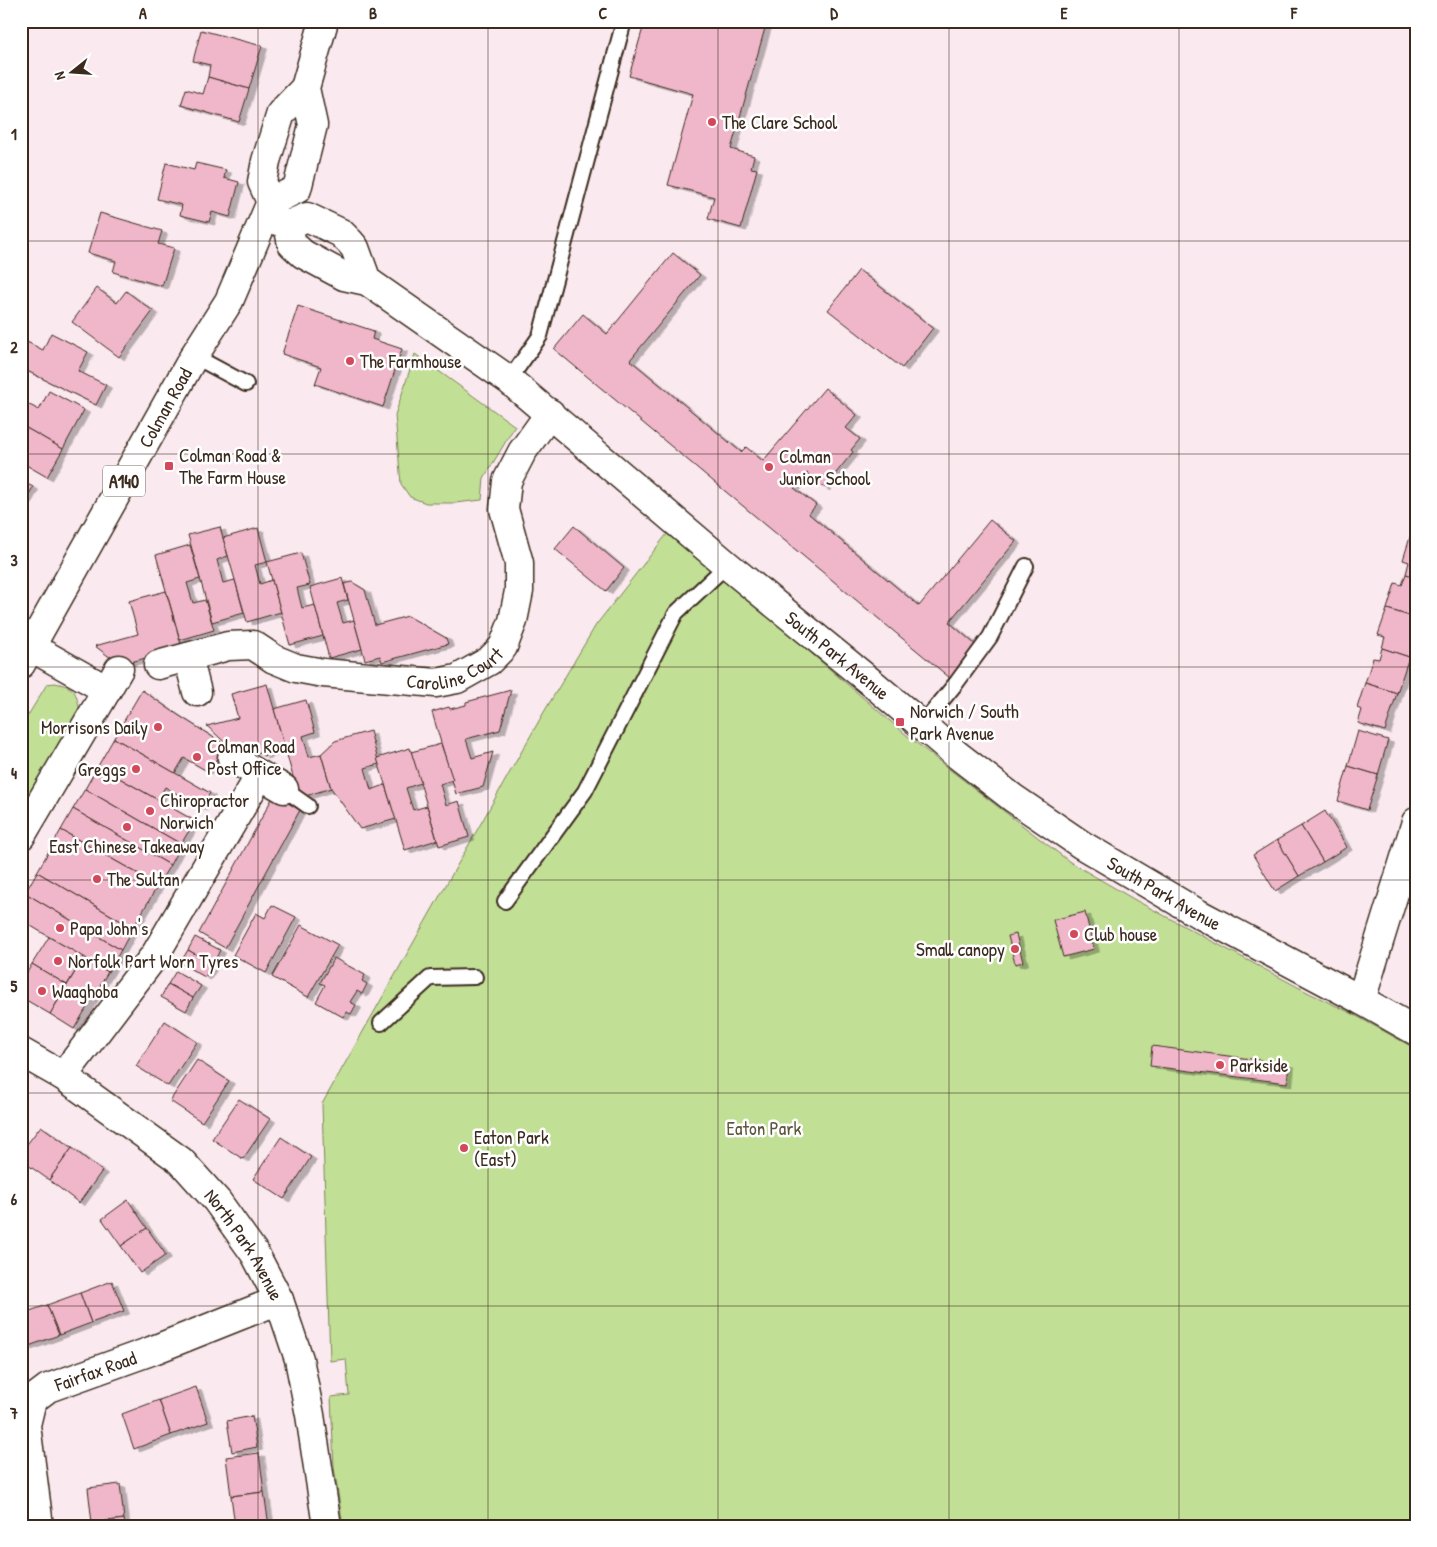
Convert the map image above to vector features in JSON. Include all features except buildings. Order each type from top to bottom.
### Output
[{"type":"main road","points":[[275,215],[262,182],[269,153],[281,113],[305,88],[324,21]]},
{"type":"main road","points":[[275,215],[297,189],[313,125],[305,88]]},
{"type":"main road","points":[[275,215],[307,217],[341,233],[355,248],[367,281]]},
{"type":"main road","name":"South Park Avenue","points":[[275,215],[292,244],[303,254],[344,276],[367,281],[509,380],[727,565],[956,754],[1013,798],[1082,845],[1199,914],[1416,1031]]},
{"type":"main road","name":"Colman Road","points":[[26,655],[194,356],[229,302],[275,215]]},
{"type":"main road","name":"Caroline Court","points":[[158,665],[228,646],[253,645],[274,659],[296,668],[323,673],[436,683],[457,679],[489,661],[503,646],[513,621],[519,590],[519,563],[504,509],[507,482],[522,452],[550,413]]},
{"type":"main road","points":[[21,836],[113,680],[26,655]]},
{"type":"main road","points":[[188,657],[197,692]]},
{"type":"main road","points":[[232,758],[284,789]]},
{"type":"main road","points":[[63,1076],[155,955],[260,775]]},
{"type":"main road","points":[[1361,1000],[1416,822]]},
{"type":"main road","name":"North Park Avenue","points":[[21,1052],[63,1076],[182,1161],[217,1201],[256,1254],[279,1300],[299,1359],[310,1415],[327,1526]]},
{"type":"main road","name":"Fairfax Road","points":[[39,1526],[26,1425],[32,1400],[48,1388],[151,1351],[279,1300]]},
{"type":"lane","points":[[509,380],[540,336],[624,21]]},
{"type":"lane","points":[[194,356],[246,384]]},
{"type":"lane","points":[[506,901],[586,791],[676,613],[727,565]]},
{"type":"lane","points":[[922,725],[990,637],[1026,566]]},
{"type":"lane","points":[[284,789],[308,806]]},
{"type":"lane","points":[[381,1022],[430,978],[475,977]]},
{"type":"green space","points":[[415,354],[515,426],[484,478],[482,500],[455,503],[426,503],[410,497],[401,484],[395,415]]},
{"type":"green space","name":"Eaton Park","points":[[667,534],[762,611],[904,733],[1070,862],[1137,901],[1416,1049],[1416,1526],[343,1526],[334,1467],[331,1397],[349,1395],[346,1359],[330,1361],[322,1104],[544,712],[596,625]]},
{"type":"green space","points":[[55,683],[67,686],[74,692],[80,712],[32,795],[21,789],[21,727],[47,684]]},
{"type":"place","name":"The Clare School","points":[[712,122]]},
{"type":"place","name":"The Farmhouse","points":[[350,361]]},
{"type":"place","name":"Colman Road & The Farm House","points":[[169,466]]},
{"type":"place","name":"Colman Junior School","points":[[769,467]]},
{"type":"place","name":"Norwich / South Park Avenue","points":[[900,722]]},
{"type":"place","name":"Morrisons Daily","points":[[158,727]]},
{"type":"place","name":"Colman Road Post Office","points":[[197,757]]},
{"type":"place","name":"Greggs","points":[[136,769]]},
{"type":"place","name":"Chiropractor Norwich","points":[[150,811]]},
{"type":"place","name":"East Chinese Takeaway","points":[[127,827]]},
{"type":"place","name":"The Sultan","points":[[97,879]]},
{"type":"place","name":"Papa John's","points":[[60,928]]},
{"type":"place","name":"Club house","points":[[1074,934]]},
{"type":"place","name":"Small canopy","points":[[1015,949]]},
{"type":"place","name":"Norfolk Part Worn Tyres","points":[[58,961]]},
{"type":"place","name":"Waaghoba","points":[[42,991]]},
{"type":"place","name":"Parkside","points":[[1220,1065]]},
{"type":"place","name":"Eaton Park (East)","points":[[464,1148]]}]
